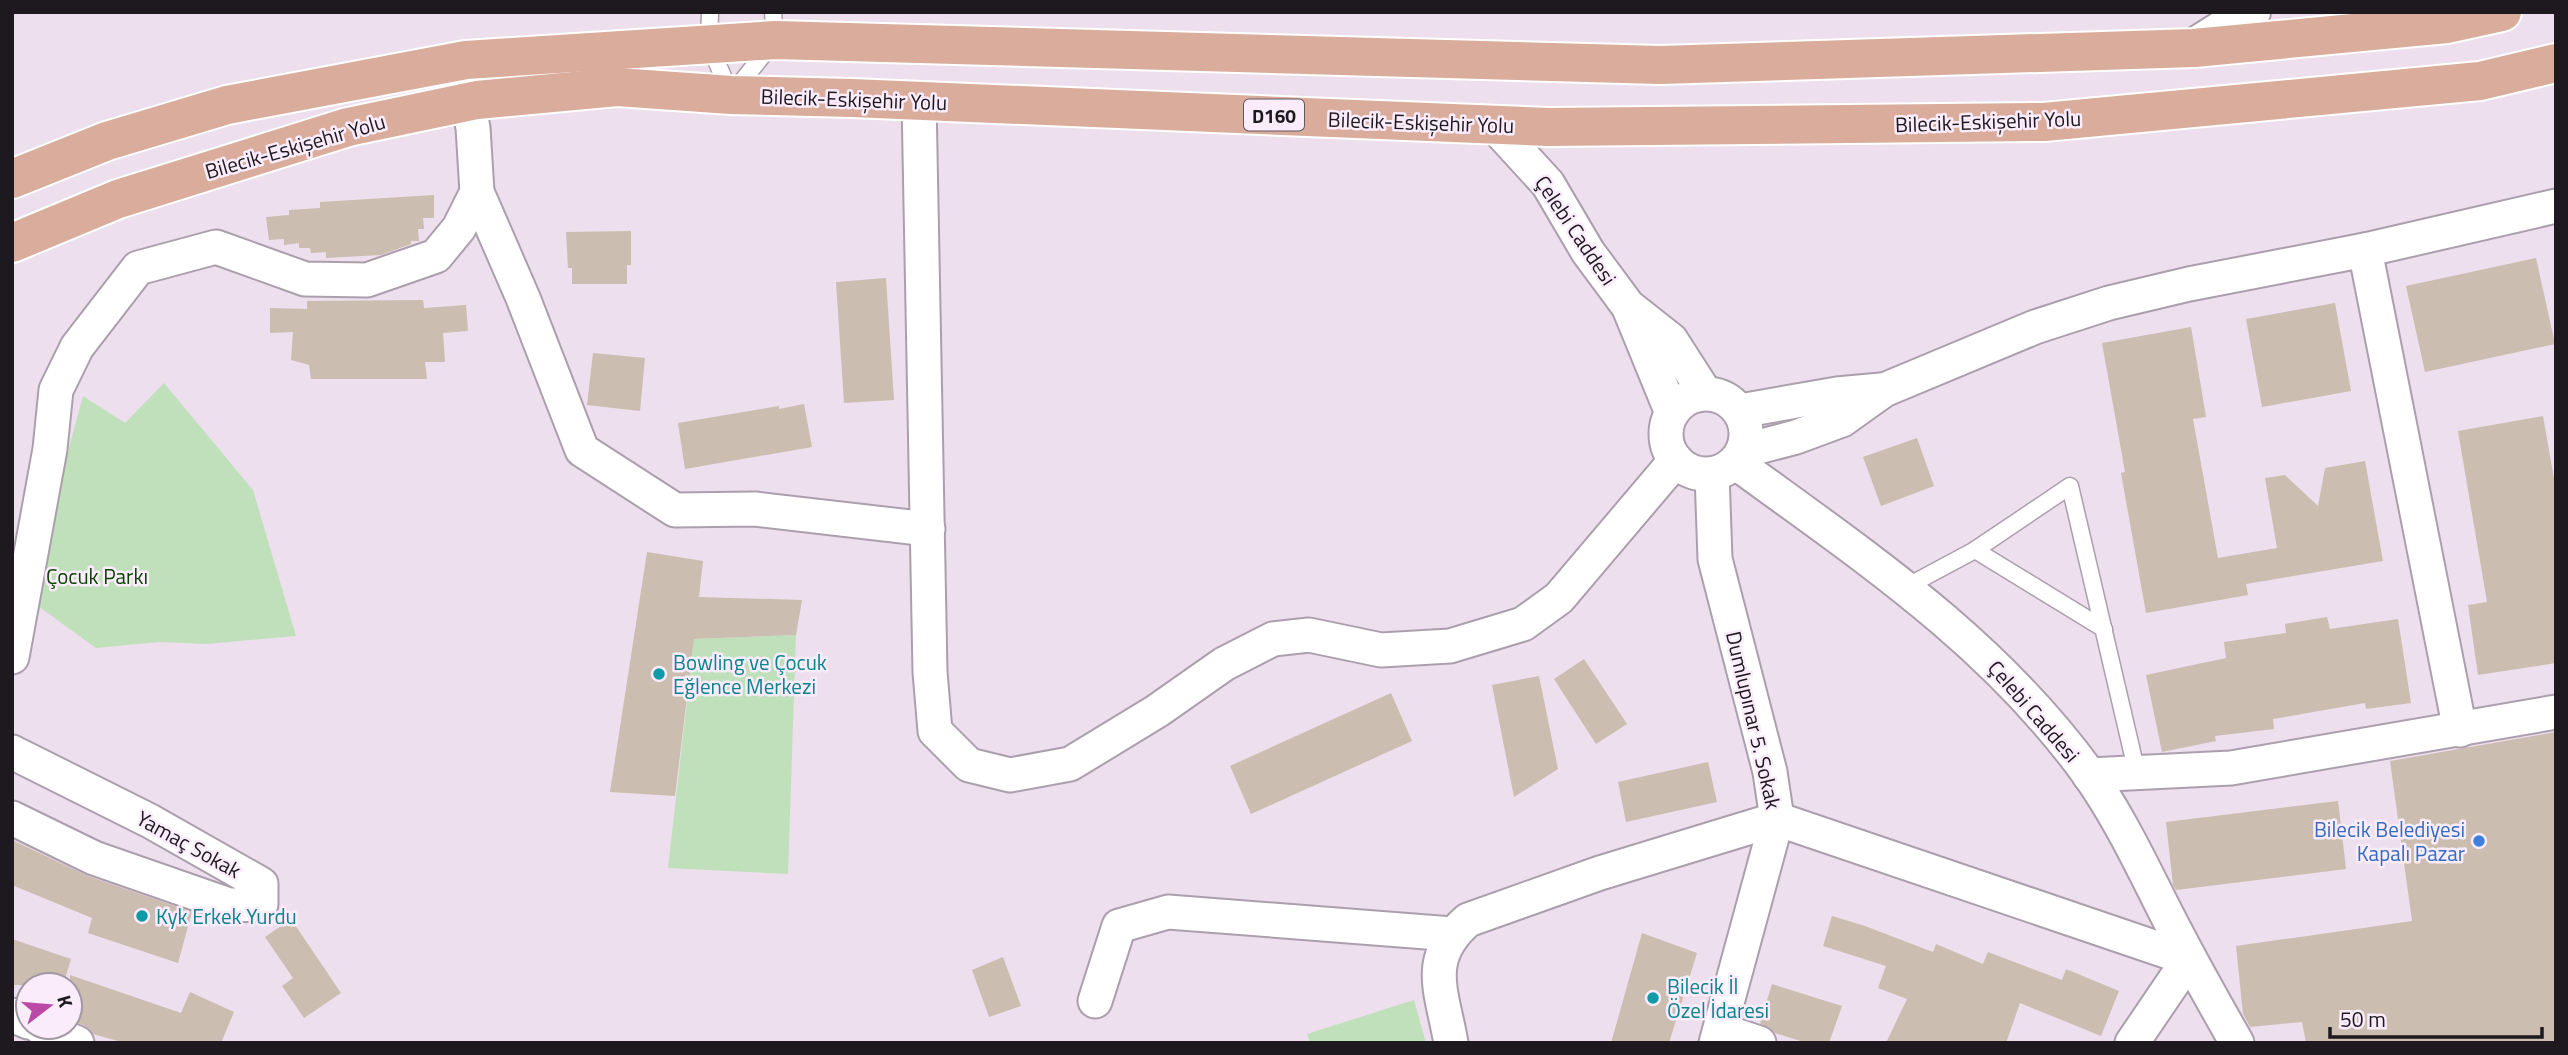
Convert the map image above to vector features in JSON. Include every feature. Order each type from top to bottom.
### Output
[{"type":"main road","points":[[12,178],[107,141],[240,103],[466,60],[709,28],[774,26],[1660,65],[2194,48],[2447,24],[2502,12]]},
{"type":"main road","name":"Bilecik-Eskişehir Yolu","points":[[12,243],[118,199],[348,127],[468,102],[617,86],[731,95],[919,100],[1548,127],[2044,122],[2480,81],[2556,63]]},
{"type":"street","points":[[2194,48],[2251,12]]},
{"type":"street","points":[[919,100],[930,672],[935,731],[969,765],[1010,775],[1070,764],[1157,711],[1224,664],[1273,639],[1309,635],[1381,650],[1450,646],[1523,624],[1559,598],[1710,463],[1746,437],[1740,411],[1730,401],[1705,393],[1692,396],[1680,403],[1667,424],[1669,449],[1710,463],[1842,420],[1884,390],[2035,327],[2109,303],[2189,284],[2365,250],[2556,206]]},
{"type":"street","points":[[468,102],[474,128],[477,192],[523,298],[582,450],[675,510],[755,509],[928,529]]},
{"type":"street","name":"Çelebi Caddesi","points":[[1494,125],[1548,184],[1588,252],[1628,306],[1672,413]]},
{"type":"street","points":[[12,657],[50,449],[56,390],[77,348],[138,268],[216,247],[305,279],[367,280],[436,256],[458,228],[477,192]]},
{"type":"street","points":[[2365,250],[2460,730]]},
{"type":"street","name":"Çelebi Caddesi","points":[[1628,306],[1671,340],[1705,393]]},
{"type":"street","points":[[1740,411],[1837,394],[1884,390]]},
{"type":"street","name":"Çelebi Caddesi","points":[[1710,463],[1906,587],[1969,640],[2013,683],[2057,733],[2117,817],[2189,959],[2237,1043]]},
{"type":"street","name":"Dumlupınar 5. Sokak","points":[[1710,463],[1715,559],[1770,772],[1777,820],[1718,1036]]},
{"type":"street","points":[[2089,775],[2231,768],[2556,712]]},
{"type":"street","name":"Yamaç Sokak","points":[[12,752],[150,821],[261,884],[261,904],[229,905],[94,858],[12,818]]},
{"type":"street","points":[[1451,1043],[1438,977],[1441,952],[1451,934],[1468,920],[1552,890],[1777,820],[2189,959],[2132,1043]]},
{"type":"street","points":[[1095,1001],[1119,926],[1168,912],[1451,934]]},
{"type":"street","points":[[1718,1036],[1759,1043]]},
{"type":"lane","points":[[731,95],[774,26]]},
{"type":"lane","points":[[709,28],[731,95]]},
{"type":"lane","points":[[1906,587],[1975,550],[2070,486],[2137,773]]},
{"type":"lane","points":[[1975,550],[2104,629]]},
{"type":"green space","name":"Çocuk Parkı","points":[[164,383],[253,490],[296,636],[206,644],[159,642],[96,648],[28,599],[83,396],[125,423]]},
{"type":"green space","points":[[796,635],[788,874],[668,868],[694,639]]},
{"type":"green space","points":[[1414,1000],[1426,1043],[1310,1043],[1307,1034]]},
{"type":"building","points":[[434,195],[434,218],[423,218],[424,229],[418,229],[419,241],[411,241],[411,244],[381,255],[326,258],[326,252],[311,253],[310,248],[299,248],[299,243],[284,245],[284,239],[269,240],[266,217],[289,215],[289,210],[320,208],[320,202]]},
{"type":"building","points":[[631,231],[631,265],[627,265],[627,284],[572,284],[572,268],[568,268],[566,232]]},
{"type":"building","points":[[2536,258],[2555,344],[2425,372],[2406,286]]},
{"type":"building","points":[[886,278],[894,400],[844,403],[836,282]]},
{"type":"building","points":[[423,300],[424,308],[466,305],[468,331],[443,333],[445,362],[425,362],[427,379],[311,379],[309,365],[291,360],[293,332],[270,333],[270,308],[307,309],[307,301]]},
{"type":"building","points":[[2335,303],[2351,391],[2262,407],[2246,319]]},
{"type":"building","points":[[2191,327],[2206,417],[2193,419],[2218,558],[2277,548],[2265,478],[2285,475],[2318,506],[2325,468],[2365,461],[2383,561],[2246,584],[2248,595],[2146,613],[2121,473],[2125,472],[2102,343]]},
{"type":"building","points":[[593,353],[645,358],[640,411],[587,405]]},
{"type":"building","points":[[804,404],[812,447],[685,469],[678,423]]},
{"type":"building","points":[[2543,416],[2556,490],[2556,663],[2478,675],[2468,605],[2487,602],[2458,431]]},
{"type":"building","points":[[1917,438],[1934,486],[1881,506],[1863,457]]},
{"type":"building","name":"Bowling ve Çocuk Eğlence Merkezi","points":[[647,552],[703,561],[699,597],[802,600],[796,635],[694,639],[675,796],[610,792]]},
{"type":"building","points":[[2327,617],[2330,629],[2398,619],[2411,703],[2366,709],[2365,703],[2273,719],[2274,729],[2215,736],[2216,741],[2162,752],[2146,675],[2226,658],[2224,642],[2286,633],[2285,624]]},
{"type":"building","points":[[1584,659],[1627,724],[1596,744],[1554,679]]},
{"type":"building","points":[[1539,676],[1558,769],[1514,797],[1492,685]]},
{"type":"building","points":[[1391,693],[1412,741],[1251,814],[1230,766]]},
{"type":"building","name":"Bilecik Belediyesi Kapalı Pazar","points":[[2556,732],[2556,1043],[2306,1043],[2302,1022],[2250,1027],[2243,1014],[2236,946],[2412,921],[2390,761]]},
{"type":"building","points":[[1708,762],[1717,802],[1626,822],[1618,782]]},
{"type":"building","points":[[2338,801],[2346,869],[2176,890],[2173,885],[2166,822]]},
{"type":"building","points":[[12,840],[88,876],[192,912],[178,963],[88,933],[92,918],[12,885]]},
{"type":"building","points":[[1832,916],[1933,952],[1936,944],[1983,964],[1988,952],[2062,980],[2066,969],[2119,991],[2101,1036],[2020,1003],[2006,1043],[1886,1043],[1907,999],[1878,988],[1886,966],[1823,946]]},
{"type":"building","points":[[291,919],[341,993],[304,1018],[282,986],[293,978],[265,937]]},
{"type":"building","name":"Bilecik İl Özel İdaresi","points":[[1642,933],[1697,953],[1669,1043],[1611,1043]]},
{"type":"building","points":[[12,939],[71,959],[67,971],[14,971],[12,985]]},
{"type":"building","points":[[1003,957],[1021,1006],[989,1017],[972,970]]},
{"type":"building","points":[[84,980],[181,1013],[190,992],[234,1012],[221,1043],[125,1043],[93,1034],[85,1026]]},
{"type":"building","points":[[1772,984],[1842,1006],[1829,1043],[1807,1043],[1775,1033],[1760,1023]]},
{"type":"place","name":"Bowling ve Çocuk Eğlence Merkezi","points":[[659,674]]},
{"type":"place","name":"Bilecik Belediyesi Kapalı Pazar","points":[[2479,841]]},
{"type":"place","name":"Kyk Erkek Yurdu","points":[[142,916]]},
{"type":"place","name":"Bilecik İl Özel İdaresi","points":[[1653,998]]}]
